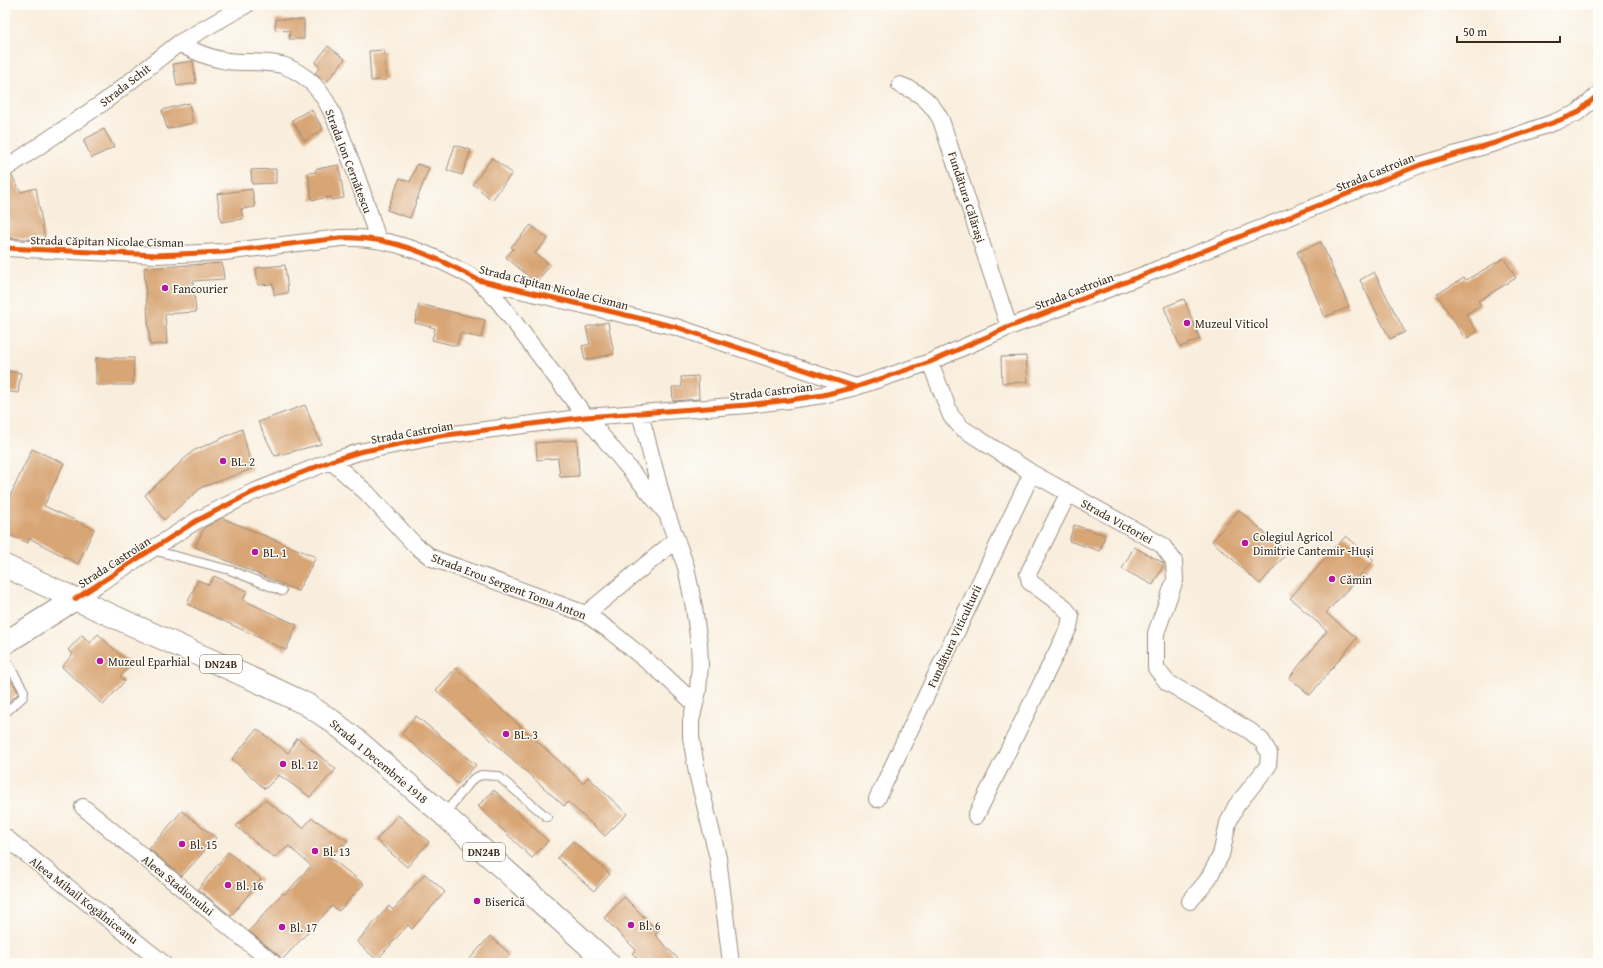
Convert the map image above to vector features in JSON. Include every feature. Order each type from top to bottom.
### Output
[{"type":"main road","name":"Strada 1 Decembrie 1918","points":[[5,566],[306,704],[332,721],[360,743],[444,816],[608,963]]},
{"type":"main road","points":[[5,643],[75,599]]},
{"type":"street","name":"Strada Schit","points":[[5,169],[104,102],[179,44],[246,5]]},
{"type":"street","name":"Strada Ion Cernătescu","points":[[179,44],[194,52],[212,58],[228,61],[265,62],[283,66],[300,74],[312,84],[322,95],[335,119],[361,185],[378,240]]},
{"type":"street","name":"Fundătura Călărași","points":[[900,85],[914,90],[926,98],[934,107],[941,120],[1009,327]]},
{"type":"street","points":[[1577,113],[1598,95]]},
{"type":"street","points":[[1577,113],[1598,112]]},
{"type":"street","name":"Strada Castroian","points":[[75,599],[196,521],[251,493],[331,461],[359,452],[439,436],[586,417],[747,405],[823,395],[856,387],[930,362],[1009,327],[1420,165],[1498,142],[1577,113]]},
{"type":"street","name":"Strada Căpitan Nicolae Cisman","points":[[5,248],[157,255],[224,252],[340,238],[358,237],[378,240],[413,249],[478,280],[676,327],[856,387]]},
{"type":"street","points":[[478,280],[499,302],[586,417],[667,514]]},
{"type":"street","name":"Strada Victoriei","points":[[930,362],[951,416],[962,428],[1032,473],[1162,545],[1174,562],[1175,580],[1156,633],[1156,668],[1167,682],[1250,732],[1262,741],[1269,753],[1268,766],[1236,806],[1228,822],[1221,855],[1207,881],[1190,901]]},
{"type":"street","points":[[640,413],[667,514],[686,567],[694,607],[700,664],[691,737],[693,755],[718,858],[731,963]]},
{"type":"street","name":"Strada Erou Sergent Toma Anton","points":[[331,461],[367,493],[415,545],[432,558],[586,614],[609,630],[664,675],[695,704]]},
{"type":"street","name":"Fundătura Viticulturii","points":[[877,799],[1032,473]]},
{"type":"street","points":[[976,816],[1069,627],[1070,616],[1063,606],[1030,582],[1028,574],[1068,494]]},
{"type":"street","points":[[586,614],[676,540]]},
{"type":"street","name":"Aleea Stadionului","points":[[83,807],[273,963]]},
{"type":"street","name":"Aleea Mihail Kogălniceanu","points":[[5,837],[163,963]]},
{"type":"lane","points":[[150,550],[230,570],[282,591]]},
{"type":"lane","points":[[5,658],[24,691],[23,697],[5,713]]},
{"type":"lane","points":[[444,816],[473,779],[481,775],[498,776],[548,817]]},
{"type":"building","points":[[276,19],[304,20],[304,39],[289,39],[290,31],[275,30]]},
{"type":"building","points":[[328,46],[345,59],[327,82],[315,73],[320,67],[315,63]]},
{"type":"building","points":[[384,50],[386,80],[371,81],[369,51]]},
{"type":"building","points":[[193,61],[196,83],[177,86],[173,64]]},
{"type":"building","points":[[189,103],[193,123],[167,129],[162,110]]},
{"type":"building","points":[[311,109],[323,129],[305,141],[292,120]]},
{"type":"building","points":[[104,129],[114,147],[92,158],[83,140]]},
{"type":"building","points":[[455,145],[471,150],[462,175],[447,170]]},
{"type":"building","points":[[492,158],[512,173],[492,200],[473,184]]},
{"type":"building","points":[[417,164],[429,168],[410,218],[387,210],[400,178],[410,182]]},
{"type":"building","points":[[339,165],[344,198],[331,200],[331,197],[312,200],[308,173],[316,172],[316,169]]},
{"type":"building","points":[[276,169],[276,183],[252,184],[251,170]]},
{"type":"building","points":[[12,176],[21,192],[36,188],[45,240],[5,238],[5,178]]},
{"type":"building","points":[[252,189],[255,207],[241,209],[243,219],[221,222],[217,194]]},
{"type":"building","points":[[531,225],[548,239],[535,253],[550,265],[536,283],[506,257],[513,249],[511,247]]},
{"type":"building","points":[[1321,242],[1349,307],[1325,317],[1297,252]]},
{"type":"building","points":[[1504,258],[1516,278],[1478,301],[1481,305],[1466,314],[1477,332],[1465,339],[1437,294],[1464,278],[1466,280]]},
{"type":"building","points":[[222,263],[224,279],[193,281],[196,312],[165,314],[167,344],[150,345],[144,268]]},
{"type":"building","points":[[285,265],[288,293],[274,295],[273,284],[258,285],[256,268]]},
{"type":"building","points":[[1374,272],[1405,332],[1390,339],[1360,280]]},
{"type":"building","points":[[1184,299],[1200,339],[1180,347],[1164,307]]},
{"type":"building","points":[[419,304],[485,320],[481,338],[460,333],[457,346],[432,340],[435,328],[415,323]]},
{"type":"building","points":[[608,322],[614,354],[585,360],[582,346],[590,344],[586,327]]},
{"type":"building","points":[[1026,356],[1028,382],[1002,383],[1001,357]]},
{"type":"building","points":[[96,358],[134,358],[133,385],[96,385]]},
{"type":"building","points":[[5,371],[21,373],[18,393],[5,391]]},
{"type":"building","points":[[698,376],[699,399],[673,401],[672,387],[682,387],[681,377]]},
{"type":"building","points":[[305,405],[321,444],[275,456],[258,422]]},
{"type":"building","points":[[242,429],[252,469],[202,487],[164,520],[145,495],[193,451]]},
{"type":"building","points":[[577,440],[579,476],[560,477],[558,458],[537,460],[536,443]]},
{"type":"building","points":[[32,449],[64,463],[44,506],[94,529],[78,564],[29,538],[28,543],[5,533],[5,507]]},
{"type":"building","points":[[1239,510],[1287,553],[1260,584],[1212,541]]},
{"type":"building","name":"BL. 1","points":[[222,518],[316,557],[298,591],[195,547],[204,528]]},
{"type":"building","points":[[1074,525],[1105,535],[1100,551],[1069,541]]},
{"type":"building","points":[[1346,536],[1374,560],[1326,613],[1357,638],[1310,695],[1289,678],[1327,631],[1290,598]]},
{"type":"building","points":[[1134,547],[1164,564],[1153,585],[1122,569]]},
{"type":"building","points":[[214,576],[247,591],[243,600],[297,625],[286,650],[187,604],[198,580],[209,585]]},
{"type":"building","points":[[98,634],[131,665],[120,677],[125,681],[103,705],[62,667],[73,654],[68,650],[82,635],[90,643]]},
{"type":"building","name":"BL. 3","points":[[456,668],[583,783],[588,777],[627,814],[605,836],[568,802],[564,806],[436,690]]},
{"type":"building","points":[[5,675],[13,683],[18,694],[5,705]]},
{"type":"building","points":[[416,716],[476,765],[458,784],[402,734]]},
{"type":"building","name":"Bl. 12","points":[[257,729],[288,753],[297,738],[336,769],[310,797],[279,775],[265,789],[232,759]]},
{"type":"building","points":[[494,790],[548,841],[532,858],[478,806]]},
{"type":"building","name":"Bl. 13","points":[[265,800],[303,828],[312,818],[348,841],[329,857],[364,884],[339,911],[332,906],[282,960],[249,931],[283,893],[285,894],[311,866],[289,846],[274,858],[236,826]]},
{"type":"building","name":"Bl. 15","points":[[182,811],[216,838],[182,876],[149,849]]},
{"type":"building","points":[[398,815],[429,842],[407,867],[376,840]]},
{"type":"building","points":[[573,841],[610,874],[594,891],[557,858]]},
{"type":"building","name":"Bl. 16","points":[[228,852],[261,879],[231,916],[198,889]]},
{"type":"building","points":[[425,874],[445,892],[412,929],[408,925],[377,960],[357,942],[389,906],[393,910]]},
{"type":"building","name":"Bl. 6","points":[[624,897],[658,931],[655,935],[682,963],[642,963],[632,953],[636,950],[604,918]]},
{"type":"building","points":[[490,936],[510,954],[502,963],[466,963]]},
{"type":"cycle path","points":[[75,599],[196,521],[251,493],[331,461],[359,452],[439,436],[586,417],[747,405],[823,395],[856,387],[930,362],[1009,327],[1420,165],[1498,142],[1555,122],[1577,113],[1598,95]]},
{"type":"cycle path","points":[[5,248],[157,255],[224,252],[340,238],[377,240],[429,255],[478,280],[676,327],[856,387]]},
{"type":"place","name":"Fancourier","points":[[165,288]]},
{"type":"place","name":"Muzeul Viticol","points":[[1187,323]]},
{"type":"place","name":"BL. 2","points":[[223,461]]},
{"type":"place","name":"Colegiul Agricol Dimitrie Cantemir -Huși","points":[[1245,543]]},
{"type":"place","name":"BL. 1","points":[[255,552]]},
{"type":"place","name":"Cămin","points":[[1332,579]]},
{"type":"place","name":"Muzeul Eparhial","points":[[100,661]]},
{"type":"place","name":"BL. 3","points":[[506,734]]},
{"type":"place","name":"Bl. 12","points":[[283,764]]},
{"type":"place","name":"Bl. 15","points":[[182,844]]},
{"type":"place","name":"Bl. 13","points":[[315,851]]},
{"type":"place","name":"Bl. 16","points":[[228,885]]},
{"type":"place","name":"Biserică","points":[[477,901]]},
{"type":"place","name":"Bl. 6","points":[[631,925]]},
{"type":"place","name":"Bl. 17","points":[[282,927]]}]
